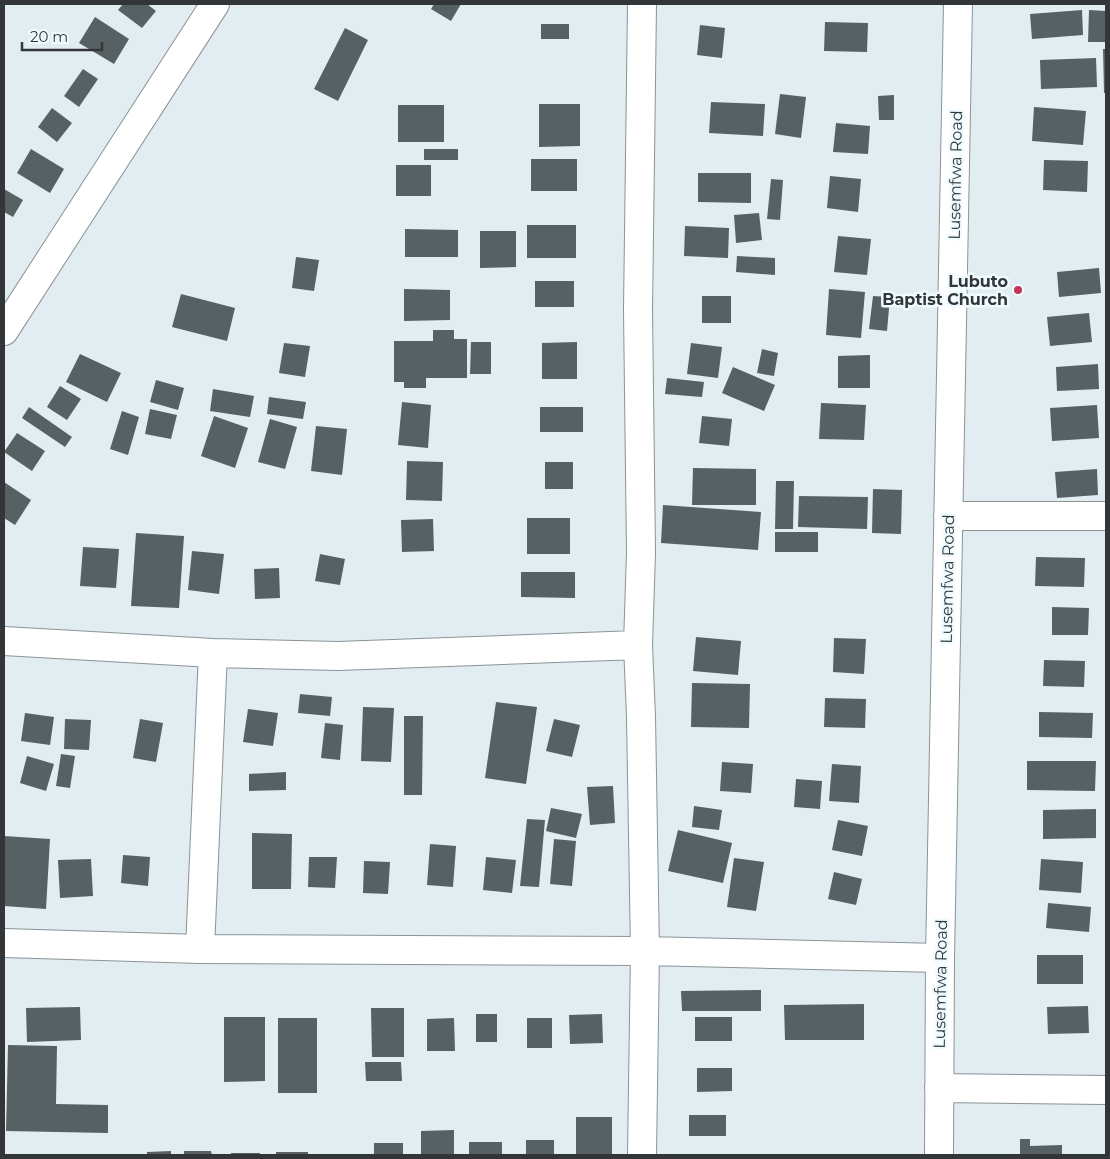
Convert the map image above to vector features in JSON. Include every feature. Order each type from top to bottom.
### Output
[{"type":"street","points":[[4,331],[214,4]]},
{"type":"street","points":[[642,4],[638,310],[641,552],[638,645],[642,727],[645,951],[642,1155]]},
{"type":"street","name":"Lusemfwa Road","points":[[939,1155],[940,958],[958,4]]},
{"type":"street","points":[[948,516],[1106,516]]},
{"type":"street","points":[[4,641],[213,653],[389,656],[638,645]]},
{"type":"street","points":[[200,949],[213,653]]},
{"type":"street","points":[[4,943],[200,949],[645,951],[940,958]]},
{"type":"street","points":[[939,1088],[1106,1090]]},
{"type":"building","points":[[123,4],[147,4],[156,11],[142,28],[118,10]]},
{"type":"building","points":[[434,4],[461,4],[451,21],[431,9]]},
{"type":"building","points":[[1082,10],[1083,35],[1032,39],[1030,14]]},
{"type":"building","points":[[1089,10],[1106,11],[1106,42],[1088,42]]},
{"type":"building","points":[[95,17],[129,39],[114,64],[79,43]]},
{"type":"building","points":[[825,22],[868,23],[867,52],[824,51]]},
{"type":"building","points":[[541,24],[569,24],[569,39],[541,39]]},
{"type":"building","points":[[700,25],[725,28],[722,58],[697,55]]},
{"type":"building","points":[[345,28],[368,40],[338,101],[314,89]]},
{"type":"building","points":[[1103,49],[1106,49],[1106,93],[1104,93]]},
{"type":"building","points":[[1096,58],[1097,87],[1041,89],[1040,60]]},
{"type":"building","points":[[83,69],[98,79],[79,107],[64,96]]},
{"type":"building","points":[[780,94],[806,97],[801,138],[775,134]]},
{"type":"building","points":[[894,95],[894,120],[879,120],[878,96]]},
{"type":"building","points":[[711,102],[765,104],[763,136],[709,133]]},
{"type":"building","points":[[539,104],[580,104],[580,146],[539,147]]},
{"type":"building","points":[[398,105],[444,105],[444,142],[398,142]]},
{"type":"building","points":[[1034,107],[1086,111],[1083,145],[1032,141]]},
{"type":"building","points":[[52,108],[72,123],[57,142],[38,127]]},
{"type":"building","points":[[836,123],[870,126],[868,154],[833,152]]},
{"type":"building","points":[[31,149],[64,169],[50,193],[17,173]]},
{"type":"building","points":[[424,149],[458,149],[458,160],[424,160]]},
{"type":"building","points":[[531,159],[577,159],[577,191],[531,191]]},
{"type":"building","points":[[1044,160],[1088,161],[1087,192],[1043,190]]},
{"type":"building","points":[[396,165],[431,165],[431,196],[396,196]]},
{"type":"building","points":[[698,173],[751,173],[751,203],[698,202]]},
{"type":"building","points":[[830,176],[861,179],[858,212],[827,208]]},
{"type":"building","points":[[771,179],[783,180],[780,220],[767,219]]},
{"type":"building","points":[[4,189],[23,200],[13,217],[4,212]]},
{"type":"building","points":[[759,213],[762,240],[736,243],[734,215]]},
{"type":"building","points":[[527,225],[576,225],[576,258],[527,258]]},
{"type":"building","points":[[685,226],[729,228],[728,258],[684,256]]},
{"type":"building","points":[[405,229],[458,230],[458,257],[405,257]]},
{"type":"building","points":[[480,231],[516,231],[516,267],[480,268]]},
{"type":"building","points":[[838,236],[871,239],[867,275],[834,272]]},
{"type":"building","points":[[737,256],[775,258],[775,275],[736,272]]},
{"type":"building","points":[[296,257],[319,260],[314,291],[292,288]]},
{"type":"building","points":[[1099,268],[1101,293],[1059,297],[1057,272]]},
{"type":"building","points":[[535,281],[574,281],[574,307],[535,307]]},
{"type":"building","points":[[404,289],[450,290],[450,320],[404,321]]},
{"type":"building","points":[[829,289],[865,292],[861,338],[826,335]]},
{"type":"building","points":[[181,294],[235,308],[227,341],[172,327]]},
{"type":"building","points":[[702,296],[731,296],[731,323],[702,323]]},
{"type":"building","points":[[873,296],[890,297],[887,331],[869,329]]},
{"type":"building","points":[[1089,313],[1092,342],[1050,346],[1047,317]]},
{"type":"building","points":[[433,330],[454,330],[454,339],[467,339],[467,378],[426,378],[426,388],[404,388],[404,382],[394,382],[394,341],[433,341]]},
{"type":"building","points":[[471,342],[491,342],[491,374],[470,374]]},
{"type":"building","points":[[577,342],[577,379],[542,379],[542,343]]},
{"type":"building","points":[[284,343],[310,346],[305,377],[279,373]]},
{"type":"building","points":[[691,343],[722,347],[718,378],[687,374]]},
{"type":"building","points":[[762,349],[778,353],[774,376],[757,373]]},
{"type":"building","points":[[80,354],[121,373],[107,402],[66,382]]},
{"type":"building","points":[[870,355],[870,388],[838,388],[838,356]]},
{"type":"building","points":[[1098,364],[1099,389],[1057,391],[1056,367]]},
{"type":"building","points":[[733,367],[775,385],[764,411],[722,393]]},
{"type":"building","points":[[667,378],[704,382],[702,397],[665,394]]},
{"type":"building","points":[[156,380],[184,388],[178,410],[150,402]]},
{"type":"building","points":[[60,386],[81,399],[67,420],[47,407]]},
{"type":"building","points":[[213,389],[254,396],[250,417],[210,411]]},
{"type":"building","points":[[269,397],[306,402],[303,419],[267,414]]},
{"type":"building","points":[[402,402],[431,405],[428,448],[398,445]]},
{"type":"building","points":[[821,403],[866,405],[864,440],[819,439]]},
{"type":"building","points":[[1097,405],[1099,438],[1052,441],[1050,408]]},
{"type":"building","points":[[29,407],[72,437],[65,447],[22,418]]},
{"type":"building","points":[[540,407],[583,407],[583,432],[540,432]]},
{"type":"building","points":[[150,409],[177,415],[171,439],[145,434]]},
{"type":"building","points":[[122,411],[139,417],[128,455],[110,449]]},
{"type":"building","points":[[214,416],[248,428],[235,468],[201,456]]},
{"type":"building","points":[[702,416],[732,419],[729,446],[699,443]]},
{"type":"building","points":[[270,419],[297,427],[285,469],[258,462]]},
{"type":"building","points":[[316,426],[347,429],[342,475],[311,471]]},
{"type":"building","points":[[17,433],[45,451],[32,471],[4,452]]},
{"type":"building","points":[[407,461],[443,462],[442,501],[406,500]]},
{"type":"building","points":[[545,462],[573,462],[573,489],[545,489]]},
{"type":"building","points":[[693,468],[756,469],[756,505],[692,505]]},
{"type":"building","points":[[1097,469],[1098,495],[1057,498],[1055,472]]},
{"type":"building","points":[[776,481],[794,481],[793,529],[775,529]]},
{"type":"building","points":[[4,482],[31,500],[15,525],[4,518]]},
{"type":"building","points":[[873,489],[902,490],[901,534],[872,533]]},
{"type":"building","points":[[799,496],[868,497],[867,529],[798,527]]},
{"type":"building","points":[[663,505],[761,512],[758,550],[661,543]]},
{"type":"building","points":[[527,518],[570,518],[570,554],[527,554]]},
{"type":"building","points":[[433,519],[434,551],[402,552],[401,520]]},
{"type":"building","points":[[775,532],[818,532],[818,552],[775,552]]},
{"type":"building","points":[[136,533],[184,536],[179,608],[131,606]]},
{"type":"building","points":[[83,547],[119,549],[116,588],[80,586]]},
{"type":"building","points":[[192,551],[224,554],[219,594],[188,590]]},
{"type":"building","points":[[320,554],[345,559],[340,585],[315,581]]},
{"type":"building","points":[[1036,557],[1085,558],[1084,587],[1035,586]]},
{"type":"building","points":[[279,568],[280,598],[255,599],[254,569]]},
{"type":"building","points":[[521,572],[575,572],[575,598],[521,597]]},
{"type":"building","points":[[1052,607],[1089,608],[1088,635],[1052,635]]},
{"type":"building","points":[[696,637],[741,641],[738,675],[693,671]]},
{"type":"building","points":[[834,638],[866,639],[864,674],[833,672]]},
{"type":"building","points":[[1044,660],[1085,661],[1084,687],[1043,686]]},
{"type":"building","points":[[692,683],[750,684],[749,728],[691,727]]},
{"type":"building","points":[[300,694],[332,697],[330,716],[298,713]]},
{"type":"building","points":[[825,698],[866,699],[865,728],[824,727]]},
{"type":"building","points":[[496,702],[537,707],[526,784],[485,778]]},
{"type":"building","points":[[363,707],[394,708],[391,762],[361,761]]},
{"type":"building","points":[[248,709],[278,713],[273,746],[243,742]]},
{"type":"building","points":[[1039,712],[1093,713],[1092,738],[1039,737]]},
{"type":"building","points":[[25,713],[54,717],[50,745],[21,741]]},
{"type":"building","points":[[404,716],[423,716],[422,795],[404,795]]},
{"type":"building","points":[[65,719],[91,720],[89,750],[64,749]]},
{"type":"building","points":[[140,719],[163,723],[156,762],[133,758]]},
{"type":"building","points":[[554,719],[580,725],[572,757],[546,751]]},
{"type":"building","points":[[325,723],[343,725],[340,760],[321,758]]},
{"type":"building","points":[[61,754],[75,756],[70,788],[56,786]]},
{"type":"building","points":[[27,756],[54,764],[46,791],[20,783]]},
{"type":"building","points":[[1027,761],[1096,761],[1095,791],[1027,790]]},
{"type":"building","points":[[722,762],[753,764],[751,793],[720,791]]},
{"type":"building","points":[[832,764],[861,766],[859,803],[829,801]]},
{"type":"building","points":[[286,772],[286,790],[249,791],[249,774]]},
{"type":"building","points":[[796,779],[822,781],[820,809],[794,807]]},
{"type":"building","points":[[613,786],[615,823],[590,825],[587,787]]},
{"type":"building","points":[[694,806],[722,810],[719,830],[692,827]]},
{"type":"building","points":[[551,808],[582,814],[576,838],[546,831]]},
{"type":"building","points":[[1096,809],[1096,838],[1043,839],[1043,810]]},
{"type":"building","points":[[527,819],[545,820],[539,887],[520,886]]},
{"type":"building","points":[[838,820],[868,826],[862,856],[832,850]]},
{"type":"building","points":[[678,830],[732,843],[723,883],[668,871]]},
{"type":"building","points":[[252,833],[292,834],[291,889],[252,889]]},
{"type":"building","points":[[4,836],[50,839],[46,909],[4,906]]},
{"type":"building","points":[[554,839],[576,841],[572,886],[550,884]]},
{"type":"building","points":[[430,844],[456,846],[453,887],[427,885]]},
{"type":"building","points":[[123,855],[150,857],[148,886],[121,883]]},
{"type":"building","points":[[309,857],[337,857],[335,888],[308,887]]},
{"type":"building","points":[[486,857],[516,860],[512,893],[483,890]]},
{"type":"building","points":[[734,858],[764,862],[756,911],[727,907]]},
{"type":"building","points":[[91,859],[93,896],[60,898],[58,860]]},
{"type":"building","points":[[1041,859],[1083,862],[1081,893],[1039,890]]},
{"type":"building","points":[[364,861],[390,862],[388,894],[363,893]]},
{"type":"building","points":[[834,872],[862,879],[856,905],[828,899]]},
{"type":"building","points":[[1048,903],[1091,907],[1089,932],[1046,928]]},
{"type":"building","points":[[1037,955],[1083,955],[1083,984],[1037,984]]},
{"type":"building","points":[[761,990],[761,1011],[682,1011],[681,991]]},
{"type":"building","points":[[864,1004],[864,1040],[785,1040],[784,1005]]},
{"type":"building","points":[[1088,1006],[1089,1033],[1048,1034],[1047,1007]]},
{"type":"building","points":[[80,1007],[81,1040],[27,1042],[26,1008]]},
{"type":"building","points":[[371,1008],[404,1008],[404,1057],[372,1057]]},
{"type":"building","points":[[476,1014],[497,1014],[497,1042],[476,1042]]},
{"type":"building","points":[[602,1014],[603,1043],[570,1044],[569,1015]]},
{"type":"building","points":[[224,1017],[265,1017],[265,1081],[224,1082]]},
{"type":"building","points":[[695,1017],[732,1017],[732,1041],[695,1041]]},
{"type":"building","points":[[278,1018],[317,1018],[317,1093],[278,1093]]},
{"type":"building","points":[[454,1018],[455,1051],[427,1051],[427,1019]]},
{"type":"building","points":[[527,1018],[552,1018],[552,1048],[527,1048]]},
{"type":"building","points":[[8,1045],[57,1046],[56,1104],[108,1105],[108,1133],[6,1131]]},
{"type":"building","points":[[365,1062],[401,1062],[402,1081],[366,1081]]},
{"type":"building","points":[[697,1068],[732,1068],[732,1091],[697,1092]]},
{"type":"building","points":[[689,1115],[726,1115],[726,1136],[689,1136]]},
{"type":"building","points":[[576,1117],[612,1117],[612,1155],[576,1155]]},
{"type":"building","points":[[454,1130],[454,1155],[421,1155],[421,1131]]},
{"type":"building","points":[[1020,1139],[1030,1139],[1030,1146],[1062,1145],[1062,1155],[1020,1155]]},
{"type":"building","points":[[526,1140],[554,1140],[554,1155],[526,1155]]},
{"type":"building","points":[[469,1142],[502,1142],[502,1155],[469,1155]]},
{"type":"building","points":[[374,1143],[403,1143],[403,1155],[374,1155]]},
{"type":"building","points":[[171,1151],[171,1155],[147,1155],[147,1152]]},
{"type":"building","points":[[184,1151],[211,1151],[212,1155],[184,1155]]},
{"type":"building","points":[[276,1152],[308,1152],[308,1155],[276,1155]]},
{"type":"building","points":[[231,1153],[260,1153],[260,1155],[231,1155]]},
{"type":"place","name":"Lubuto Baptist Church","points":[[1018,290]]}]
